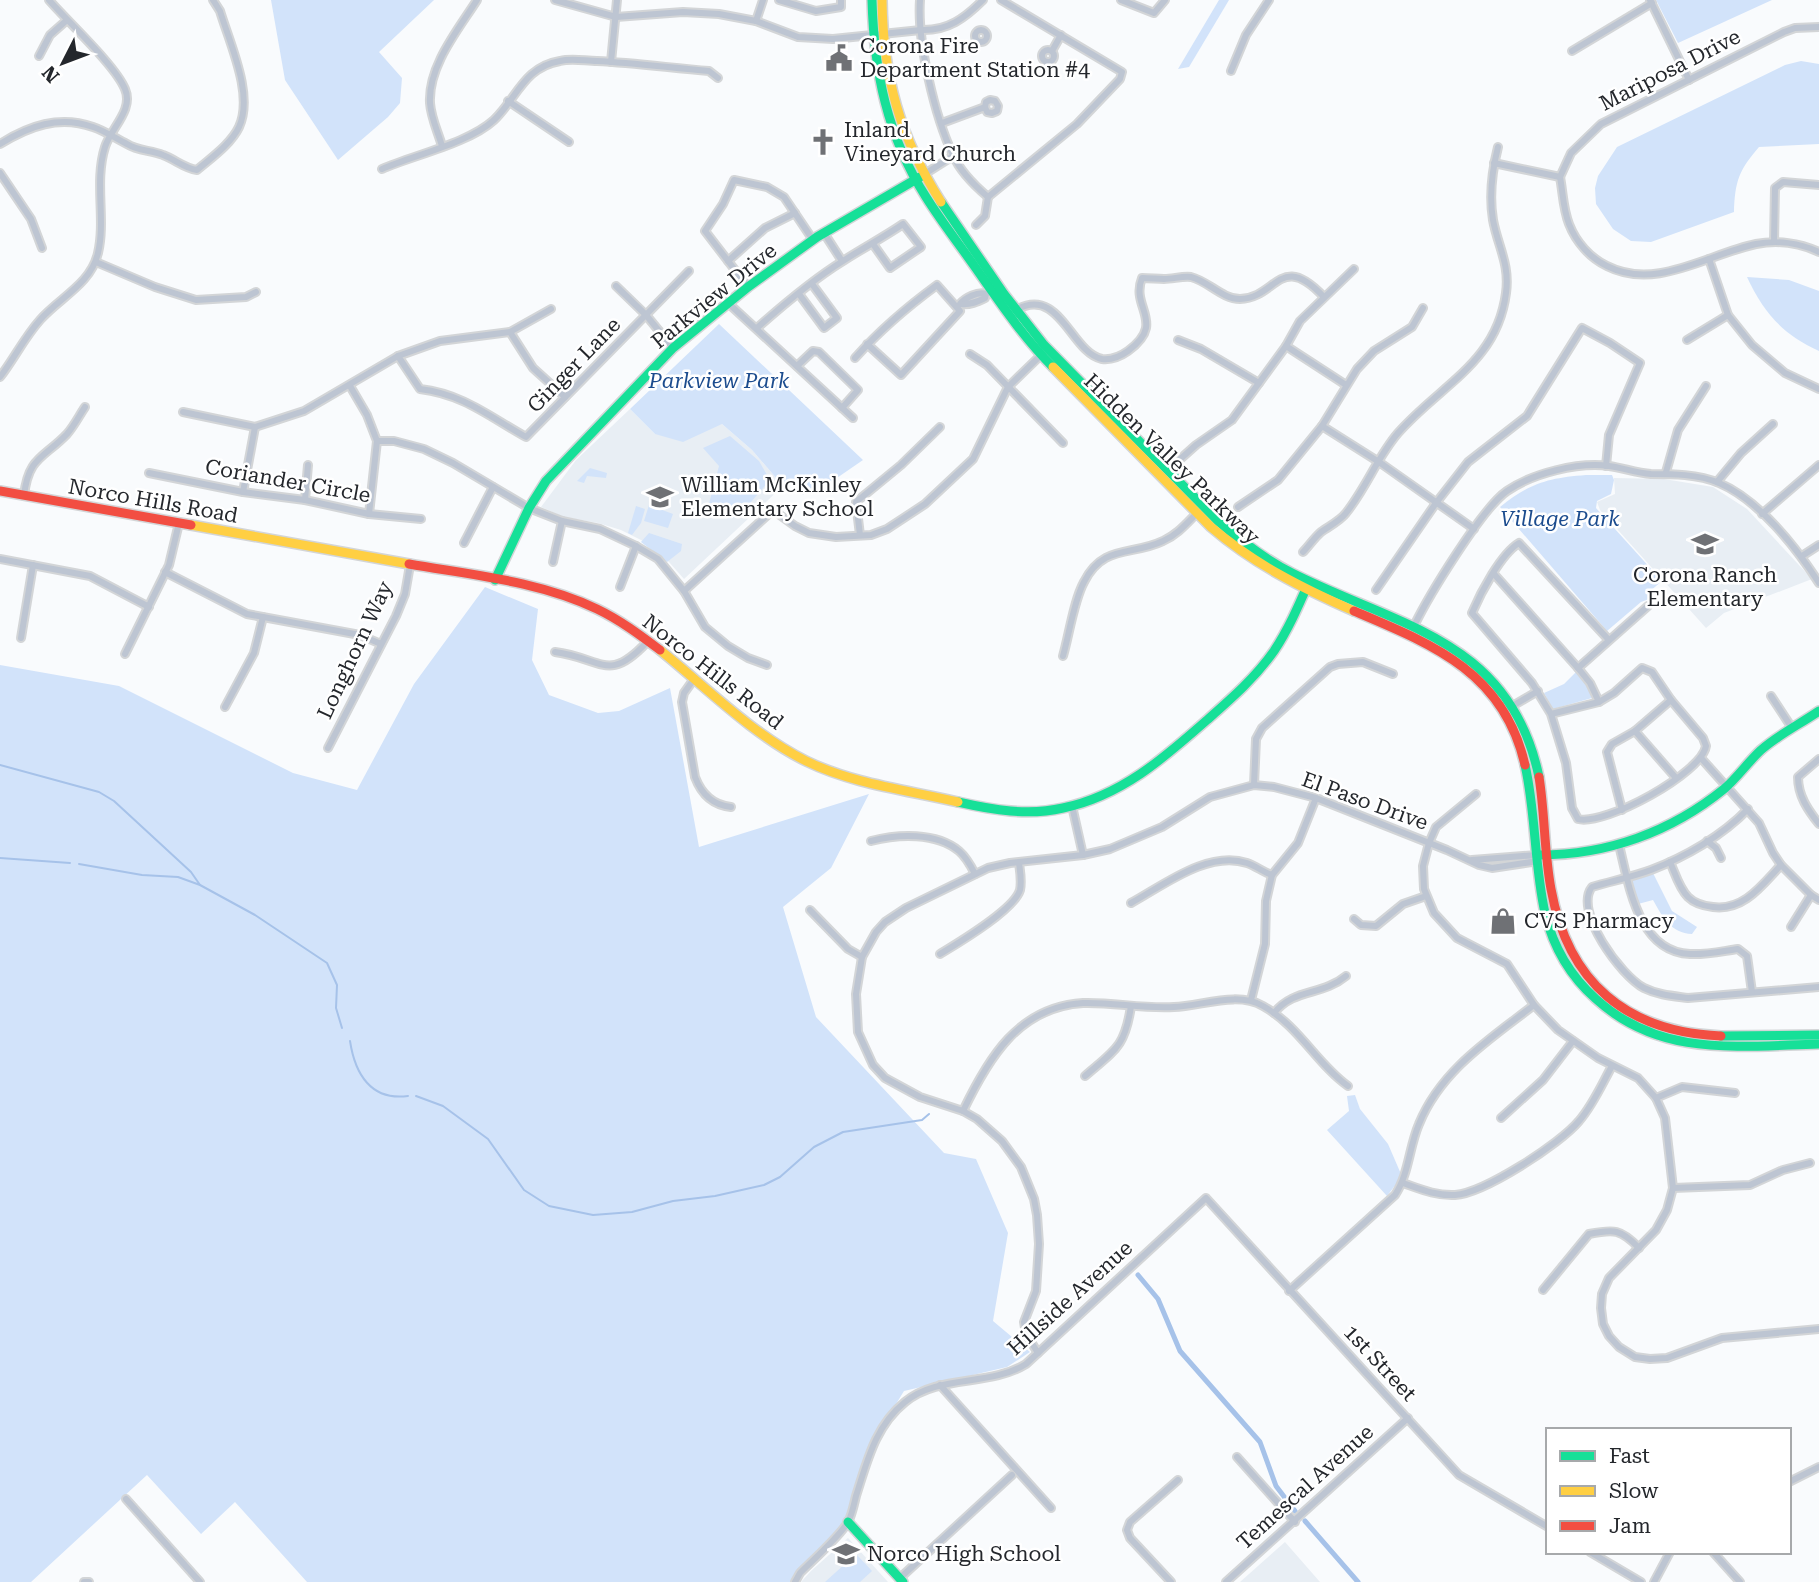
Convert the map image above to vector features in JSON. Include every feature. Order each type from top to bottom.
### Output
[{"type":"main road","points":[[872,0],[894,100],[919,177]]},
{"type":"main road","points":[[878,35],[882,0]]},
{"type":"main road","name":"Parkview Drive","points":[[495,580],[529,508],[546,481],[673,348],[748,287],[813,240],[919,177]]},
{"type":"main road","name":"Hidden Valley Parkway","points":[[919,177],[1019,314],[1076,379],[1220,523],[1248,547],[1308,586]]},
{"type":"main road","name":"Hidden Valley Parkway","points":[[919,177],[988,292],[1041,355],[1197,513],[1248,558],[1276,575],[1308,586],[1468,656],[1490,678],[1508,709],[1529,774],[1541,858],[1545,911],[1552,938],[1567,966],[1600,1003],[1643,1031],[1668,1041],[1710,1046],[1819,1044]]},
{"type":"main road","points":[[985,267],[993,287],[988,292]]},
{"type":"main road","points":[[1019,314],[1024,327],[1040,347],[1041,355],[1049,357],[1069,377],[1076,379]]},
{"type":"main road","name":"Norco Hills Road","points":[[1,492],[495,580],[567,596],[617,620],[772,741],[810,763],[861,781],[1012,811],[1035,812],[1072,806],[1119,790],[1159,763],[1248,683],[1277,647],[1308,586]]},
{"type":"main road","points":[[1541,858],[1619,845],[1650,835],[1682,818],[1726,787],[1762,749],[1819,711]]},
{"type":"main road","name":"Hidden Valley Parkway","points":[[1541,858],[1561,934],[1575,961],[1591,981],[1623,1009],[1647,1022],[1686,1034],[1710,1037],[1819,1035]]},
{"type":"main road","points":[[848,1522],[902,1580]]},
{"type":"street","points":[[0,377],[38,323],[82,282],[96,261],[100,246],[102,160],[110,134],[126,107],[126,91],[111,69],[49,0]]},
{"type":"street","points":[[0,144],[32,126],[74,122],[110,134],[128,145],[155,152],[185,168],[197,170],[238,128],[245,99],[220,11],[213,0]]},
{"type":"street","points":[[442,146],[430,105],[431,86],[449,47],[477,0]]},
{"type":"street","points":[[555,0],[616,17],[682,12],[719,14],[755,21],[798,37],[834,39],[921,30],[936,31],[967,16],[983,0]]},
{"type":"street","points":[[611,62],[617,0]]},
{"type":"street","points":[[755,21],[763,0]]},
{"type":"street","points":[[920,0],[921,30],[930,85],[953,156],[972,182],[988,197]]},
{"type":"street","points":[[976,225],[985,216],[988,197],[1077,124],[1120,79],[1122,72],[1001,0]]},
{"type":"street","points":[[1121,0],[1154,13],[1164,0]]},
{"type":"street","points":[[1231,71],[1246,35],[1269,0]]},
{"type":"street","points":[[784,1],[816,11],[841,4]]},
{"type":"street","points":[[1572,51],[1651,2],[1689,80]]},
{"type":"street","points":[[967,16],[977,31]]},
{"type":"street","points":[[39,56],[50,36],[66,20]]},
{"type":"street","name":"Mariposa Drive","points":[[1560,177],[1571,153],[1601,124],[1795,27],[1819,27]]},
{"type":"street","points":[[1052,51],[1061,35]]},
{"type":"street","points":[[382,169],[461,139],[486,126],[530,74],[561,60],[709,71],[718,78]]},
{"type":"street","points":[[508,101],[569,142]]},
{"type":"street","points":[[942,123],[985,107]]},
{"type":"street","points":[[1303,552],[1319,533],[1345,516],[1404,427],[1428,403],[1472,367],[1495,332],[1506,294],[1508,267],[1494,222],[1491,198],[1498,146]]},
{"type":"street","name":"Parkview Drive","points":[[919,177],[953,156]]},
{"type":"street","points":[[1494,163],[1560,177],[1564,209],[1570,227],[1590,256],[1618,272],[1634,276],[1660,274],[1757,244],[1774,242],[1804,245],[1819,252]]},
{"type":"street","points":[[0,173],[31,219],[42,248]]},
{"type":"street","points":[[748,287],[705,231],[723,204],[731,183],[738,180],[774,191],[784,197],[813,240]]},
{"type":"street","points":[[1774,242],[1775,188],[1783,182],[1819,185]]},
{"type":"street","points":[[728,261],[765,228],[795,213]]},
{"type":"street","points":[[757,328],[842,261],[903,224],[921,247],[890,268],[873,244]]},
{"type":"street","points":[[824,233],[842,261]]},
{"type":"street","points":[[1709,260],[1728,314],[1752,345],[1785,373],[1819,389]]},
{"type":"street","points":[[96,261],[155,287],[197,300],[246,297],[256,292]]},
{"type":"street","points":[[1168,470],[1183,455],[1232,420],[1286,346],[1300,321],[1354,269]]},
{"type":"street","name":"Ginger Lane","points":[[398,356],[420,389],[446,393],[465,400],[526,438],[689,271]]},
{"type":"street","points":[[1019,314],[1026,304],[1050,310],[1073,332],[1084,348],[1103,359],[1121,355],[1136,344],[1146,329],[1147,314],[1139,287],[1142,278],[1192,278],[1238,299],[1249,298],[1279,279],[1295,277],[1306,280],[1324,298]]},
{"type":"street","points":[[799,294],[824,328],[837,318],[812,284]]},
{"type":"street","points":[[855,358],[867,344],[899,313],[937,285],[959,305],[960,311],[901,375],[867,344]]},
{"type":"street","points":[[616,286],[646,315],[673,348]]},
{"type":"street","points":[[959,305],[985,298],[988,292]]},
{"type":"street","points":[[728,303],[853,418]]},
{"type":"street","points":[[1238,507],[1278,480],[1322,426],[1357,369],[1374,351],[1412,327],[1423,308]]},
{"type":"street","points":[[183,412],[255,427],[304,411],[398,356],[440,341],[510,331],[551,309]]},
{"type":"street","points":[[1687,340],[1728,314]]},
{"type":"street","points":[[1377,590],[1468,461],[1527,416],[1581,328],[1640,363],[1609,435],[1606,466]]},
{"type":"street","points":[[510,331],[533,369],[565,397]]},
{"type":"street","points":[[1178,340],[1201,349],[1259,383]]},
{"type":"street","points":[[1286,346],[1346,385]]},
{"type":"street","points":[[797,366],[813,351],[818,352],[858,390],[842,408]]},
{"type":"street","points":[[971,354],[987,365],[1063,443]]},
{"type":"street","points":[[684,591],[773,510],[809,533],[836,537],[860,536],[887,529],[906,517],[940,491],[973,459],[1008,387],[1041,355]]},
{"type":"street","points":[[349,386],[367,415],[377,441],[369,514]]},
{"type":"street","points":[[1666,472],[1678,430],[1706,386]]},
{"type":"street","points":[[24,496],[28,474],[34,463],[72,428],[85,407]]},
{"type":"street","points":[[1717,482],[1741,453],[1773,424]]},
{"type":"street","points":[[1322,426],[1379,462],[1474,529]]},
{"type":"street","points":[[243,492],[255,427]]},
{"type":"street","points":[[860,536],[856,502],[901,465],[940,427]]},
{"type":"street","points":[[377,441],[394,441],[424,449],[529,508],[562,522],[600,529],[636,546],[658,559],[684,591],[705,627],[728,646],[767,666]]},
{"type":"street","points":[[304,500],[308,465]]},
{"type":"street","points":[[1762,514],[1819,465]]},
{"type":"street","points":[[1412,631],[1425,604],[1474,529],[1506,491],[1567,467],[1606,466],[1650,474],[1666,472],[1717,482],[1739,495],[1762,514],[1802,556],[1819,583]]},
{"type":"street","name":"Coriander Circle","points":[[149,473],[369,514],[421,519]]},
{"type":"street","points":[[464,543],[493,487]]},
{"type":"street","points":[[1063,656],[1083,583],[1096,565],[1112,554],[1161,542],[1176,534],[1197,513]]},
{"type":"street","points":[[553,562],[562,522]]},
{"type":"street","points":[[125,654],[165,572],[179,523]]},
{"type":"street","points":[[1551,714],[1599,702],[1614,693],[1642,668],[1652,673],[1703,738],[1706,746],[1701,758],[1651,795],[1622,810],[1598,819],[1578,819],[1572,808],[1566,762],[1551,714],[1538,691],[1472,613],[1480,594],[1506,555],[1520,543],[1608,639]]},
{"type":"street","points":[[1802,556],[1819,545]]},
{"type":"street","points":[[620,587],[636,546]]},
{"type":"street","points":[[0,559],[90,576],[149,607]]},
{"type":"street","points":[[21,638],[33,565]]},
{"type":"street","name":"Longhorn Way","points":[[328,748],[405,594],[410,565]]},
{"type":"street","points":[[165,572],[237,611],[360,635],[381,644]]},
{"type":"street","points":[[1494,574],[1578,668],[1590,683],[1599,702]]},
{"type":"street","points":[[1578,668],[1648,606]]},
{"type":"street","points":[[225,707],[254,653],[263,617]]},
{"type":"street","points":[[555,652],[573,655],[603,666],[612,666],[628,661],[647,642]]},
{"type":"street","points":[[1254,785],[1256,739],[1262,727],[1330,667],[1349,661],[1363,662],[1393,674]]},
{"type":"street","points":[[694,680],[684,693],[682,702],[695,777],[709,799],[730,807]]},
{"type":"street","points":[[1508,709],[1538,691]]},
{"type":"street","points":[[1771,695],[1792,728]]},
{"type":"street","points":[[1622,810],[1608,752],[1612,744],[1635,731],[1671,700]]},
{"type":"street","points":[[1635,731],[1676,778]]},
{"type":"street","points":[[1701,758],[1759,823],[1781,865],[1819,900]]},
{"type":"street","points":[[1819,759],[1798,777],[1802,799],[1819,824]]},
{"type":"street","name":"El Paso Drive","points":[[1038,1353],[1026,1335],[1024,1322],[1036,1291],[1039,1244],[1037,1215],[1029,1183],[1021,1167],[1003,1141],[977,1119],[885,1079],[873,1065],[858,1032],[856,994],[862,957],[876,932],[894,915],[988,868],[1083,855],[1137,839],[1210,797],[1254,785],[1317,798],[1471,860],[1541,858]]},
{"type":"street","points":[[1476,794],[1436,827],[1429,843],[1423,866],[1426,896],[1434,913],[1457,938],[1507,964],[1534,1005],[1573,1041],[1612,1066],[1638,1078],[1656,1098],[1665,1118],[1673,1188],[1667,1210],[1656,1230],[1609,1278],[1602,1294],[1603,1324],[1609,1336],[1619,1347],[1635,1357],[1650,1359],[1667,1358],[1722,1338],[1819,1329]]},
{"type":"street","points":[[1251,1000],[1265,944],[1266,901],[1272,875],[1298,843],[1317,798]]},
{"type":"street","points":[[1072,806],[1083,855]]},
{"type":"street","points":[[1748,809],[1707,841],[1670,862],[1648,872],[1592,887],[1588,892],[1591,917],[1613,959],[1643,987],[1667,996],[1688,998],[1819,988]]},
{"type":"street","points":[[871,841],[890,836],[907,836],[943,842],[963,855],[975,874]]},
{"type":"street","points":[[1707,841],[1716,848],[1721,858]]},
{"type":"street","points":[[1619,845],[1638,913],[1655,939],[1670,950],[1689,954],[1738,949],[1747,956],[1752,992]]},
{"type":"street","points":[[1131,903],[1195,867],[1215,861],[1247,863],[1272,875]]},
{"type":"street","points":[[1670,862],[1689,898],[1701,905],[1718,908],[1743,902],[1781,865]]},
{"type":"street","points":[[940,954],[979,930],[1016,897],[1020,888],[1019,863]]},
{"type":"street","points":[[1791,927],[1811,895]]},
{"type":"street","points":[[1353,919],[1361,925],[1376,926],[1403,904],[1426,896]]},
{"type":"street","points":[[810,910],[848,949],[862,957]]},
{"type":"street","points":[[1274,1013],[1286,1000],[1332,986],[1346,976]]},
{"type":"street","points":[[963,1111],[995,1052],[1011,1035],[1043,1013],[1072,1005],[1099,1003],[1176,1007],[1235,999],[1251,1000],[1274,1013],[1308,1043],[1338,1079],[1348,1086]]},
{"type":"street","points":[[1289,1291],[1390,1200],[1403,1183],[1419,1125],[1439,1088],[1469,1056],[1534,1005]]},
{"type":"street","points":[[1085,1076],[1118,1046],[1125,1035],[1131,1006]]},
{"type":"street","points":[[1501,1118],[1543,1080],[1573,1041]]},
{"type":"street","points":[[1403,1183],[1447,1195],[1466,1193],[1536,1156],[1568,1132],[1589,1107],[1612,1066]]},
{"type":"street","points":[[1656,1098],[1682,1087],[1735,1093]]},
{"type":"street","points":[[1673,1188],[1750,1185],[1783,1170],[1810,1163]]},
{"type":"street","name":"Hillside Avenue","points":[[795,1582],[800,1573],[848,1522],[873,1444],[882,1427],[904,1402],[920,1392],[940,1385],[1015,1371],[1206,1198]]},
{"type":"street","name":"1st Street","points":[[1206,1198],[1459,1475],[1546,1526]]},
{"type":"street","points":[[1543,1290],[1589,1234],[1608,1231],[1626,1235],[1639,1248]]},
{"type":"street","points":[[940,1385],[1051,1508]]},
{"type":"street","name":"Temescal Avenue","points":[[1226,1582],[1408,1418]]},
{"type":"street","points":[[1237,1457],[1295,1522]]},
{"type":"street","points":[[1791,1481],[1819,1467]]},
{"type":"street","points":[[902,1580],[1012,1475]]},
{"type":"street","points":[[1171,1582],[1130,1538],[1127,1530],[1130,1522],[1178,1480]]},
{"type":"street","points":[[126,1499],[200,1582]]},
{"type":"street","points":[[1593,1554],[1641,1582]]},
{"type":"street","points":[[1654,1582],[1669,1554]]},
{"type":"street","points":[[1715,1554],[1740,1582]]},
{"type":"shaded area","name":"William McKinley Elementary School","points":[[630,409],[655,434],[722,424],[752,450],[783,486],[684,579],[647,543],[621,530],[564,517],[541,507],[576,460]]},
{"type":"shaded area","name":"Corona Ranch Elementary","points":[[1614,478],[1664,479],[1713,487],[1747,509],[1812,579],[1724,613],[1706,628],[1600,510],[1597,502],[1615,494]]},
{"type":"shaded area","name":"Norco High School","points":[[848,1538],[888,1582],[801,1582],[811,1571]]},
{"type":"shaded area","points":[[1285,1542],[1320,1582],[1240,1582]]},
{"type":"green space","points":[[271,0],[434,0],[379,52],[402,78],[400,103],[388,117],[338,160],[285,80]]},
{"type":"green space","points":[[1219,0],[1229,0],[1189,67],[1178,69]]},
{"type":"green space","points":[[1656,0],[1772,0],[1678,43]]},
{"type":"green space","points":[[1801,61],[1819,64],[1819,144],[1759,147],[1739,176],[1734,212],[1651,242],[1631,241],[1613,229],[1596,204],[1595,188],[1598,176],[1617,147],[1785,65]]},
{"type":"green space","points":[[1747,277],[1789,280],[1819,291],[1819,351],[1784,330],[1767,312]]},
{"type":"green space","name":"Parkview Park","points":[[719,324],[863,460],[818,491],[814,487],[803,495],[789,481],[783,486],[752,450],[722,424],[683,442],[655,434],[630,409]]},
{"type":"green space","points":[[730,436],[759,461],[770,480],[738,517],[729,519],[707,511],[719,466],[703,448]]},
{"type":"green space","points":[[590,468],[607,473],[606,478],[587,476],[584,483],[577,481]]},
{"type":"green space","name":"Village Park","points":[[1586,475],[1612,475],[1614,480],[1611,494],[1597,501],[1596,508],[1662,581],[1649,592],[1649,599],[1641,602],[1607,631],[1500,507],[1540,483]]},
{"type":"green space","points":[[649,505],[673,514],[668,528],[644,521]]},
{"type":"green space","points":[[636,506],[645,509],[641,523],[632,535],[628,533]]},
{"type":"green space","points":[[649,533],[682,544],[681,551],[667,562],[641,542]]},
{"type":"green space","points":[[485,587],[538,609],[532,660],[549,695],[598,713],[619,711],[670,688],[699,847],[869,794],[831,868],[783,907],[816,1017],[944,1153],[976,1159],[1008,1233],[993,1321],[1030,1352],[1007,1367],[904,1391],[882,1427],[848,1522],[795,1582],[307,1582],[235,1502],[201,1534],[147,1475],[31,1582],[0,1582],[0,665],[119,686],[293,773],[357,790],[414,684]]},
{"type":"green space","points":[[1576,672],[1592,698],[1553,709],[1544,693],[1564,684]]},
{"type":"green space","points":[[1653,873],[1672,911],[1697,927],[1692,934],[1673,928],[1653,900],[1638,904],[1632,880]]},
{"type":"green space","points":[[1355,1095],[1360,1109],[1388,1144],[1401,1174],[1387,1196],[1327,1130],[1349,1111],[1347,1096]]},
{"type":"green space","points":[[856,1554],[872,1571],[860,1582],[825,1582]]},
{"type":"waterway","points":[[0,765],[99,792],[114,801],[191,872],[200,885]]},
{"type":"waterway","points":[[0,858],[70,863]]},
{"type":"waterway","points":[[79,864],[142,875],[178,877],[200,885],[255,915],[327,963],[337,985],[336,1008],[342,1028]]},
{"type":"waterway","points":[[350,1041],[356,1064],[367,1083],[384,1094],[408,1096]]},
{"type":"waterway","points":[[416,1096],[443,1106],[488,1139],[524,1190],[549,1206],[593,1215],[632,1212],[673,1201],[715,1196],[764,1185],[780,1177],[814,1147],[843,1132],[922,1120],[929,1114]]},
{"type":"waterway","points":[[1138,1275],[1158,1299],[1180,1351],[1260,1442],[1276,1486],[1295,1511]]},
{"type":"waterway","points":[[1305,1521],[1358,1582]]},
{"type":"traffic: fast","points":[[872,0],[880,77],[892,127],[901,150],[938,215],[1002,306],[1053,367]]},
{"type":"traffic: fast","points":[[495,580],[529,508],[546,481],[673,348],[748,287],[817,237],[920,177]]},
{"type":"traffic: fast","points":[[941,202],[1004,294],[1044,345],[1218,521],[1282,568],[1410,625],[1445,644],[1476,666],[1503,694],[1524,731],[1539,777]]},
{"type":"traffic: fast","points":[[958,802],[1010,811],[1037,812],[1063,808],[1104,795],[1141,774],[1191,734],[1259,670],[1284,635],[1308,584]]},
{"type":"traffic: fast","points":[[1540,855],[1590,851],[1660,829],[1704,804],[1724,789],[1768,745],[1819,711]]},
{"type":"traffic: fast","points":[[1525,765],[1541,895],[1548,925],[1571,970],[1596,999],[1621,1018],[1674,1040],[1730,1046],[1819,1044]]},
{"type":"traffic: fast","points":[[1721,1036],[1819,1035]]},
{"type":"traffic: fast","points":[[848,1522],[903,1582]]},
{"type":"traffic: slow","points":[[882,0],[886,55],[897,106],[915,154],[941,202]]},
{"type":"traffic: slow","points":[[1053,367],[1227,540],[1279,574],[1354,611]]},
{"type":"traffic: slow","points":[[191,525],[409,564]]},
{"type":"traffic: slow","points":[[660,650],[748,724],[806,761],[861,781],[958,802]]},
{"type":"traffic: jam","points":[[0,491],[191,525]]},
{"type":"traffic: jam","points":[[409,564],[529,585],[575,599],[614,618],[660,650]]},
{"type":"traffic: jam","points":[[1354,611],[1437,650],[1482,684],[1500,706],[1515,733],[1525,765]]},
{"type":"traffic: jam","points":[[1539,777],[1551,889],[1559,922],[1587,976],[1607,996],[1630,1013],[1657,1025],[1721,1036]]},
{"type":"place","name":"Corona Fire Department Station #4","points":[[839,58]]},
{"type":"place","name":"Inland Vineyard Church","points":[[823,142]]},
{"type":"place","name":"William McKinley Elementary School","points":[[660,497]]},
{"type":"place","name":"Corona Ranch Elementary","points":[[1705,544]]},
{"type":"place","name":"CVS Pharmacy","points":[[1503,921]]},
{"type":"place","name":"Norco High School","points":[[846,1554]]}]
